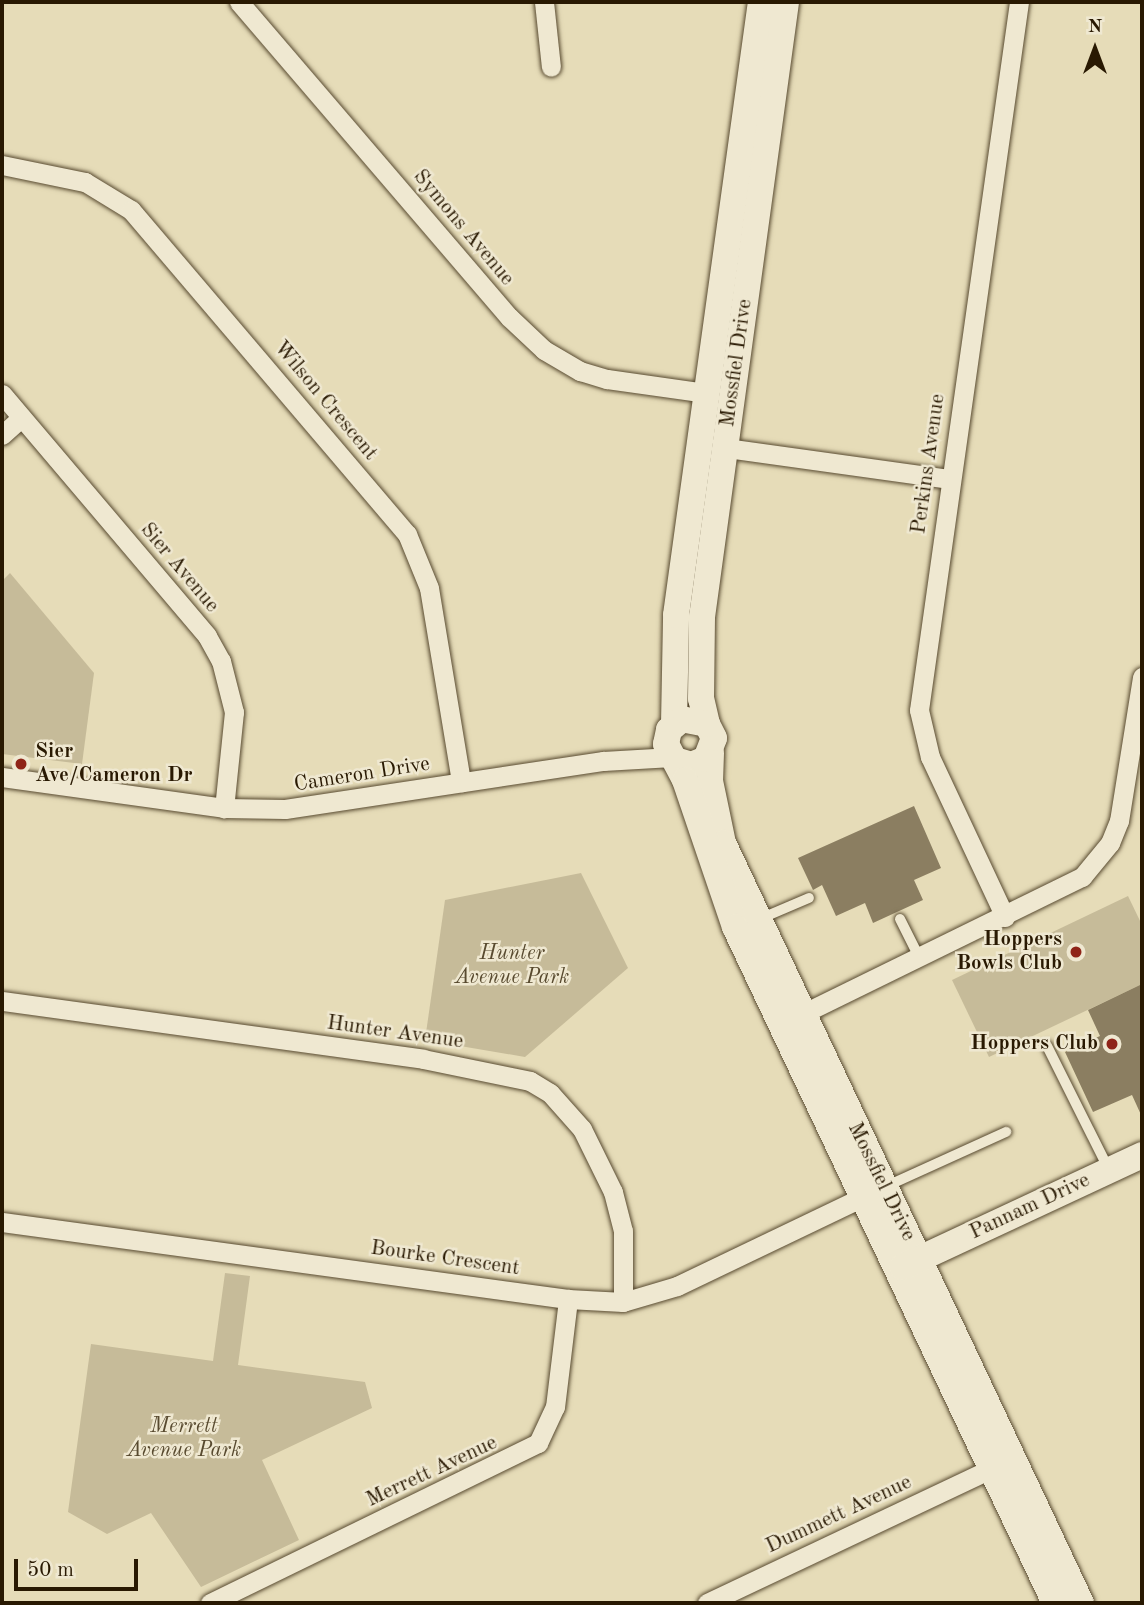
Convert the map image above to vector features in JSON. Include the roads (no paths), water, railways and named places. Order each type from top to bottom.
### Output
[{"type":"street","name":"Symons Avenue","points":[[239,2],[509,317],[544,350],[580,371],[607,379],[719,396]]},
{"type":"street","points":[[544,2],[551,67]]},
{"type":"street","name":"Mossfiel Drive","points":[[707,724],[700,680],[713,445],[761,2]]},
{"type":"street","name":"Mossfiel Drive","points":[[719,396],[786,2]]},
{"type":"street","name":"Perkins Avenue","points":[[1005,917],[920,725],[950,480],[1019,2]]},
{"type":"street","name":"Wilson Crescent","points":[[2,165],[85,182],[131,210],[407,534],[429,588],[461,782]]},
{"type":"street","name":"Sier Avenue","points":[[2,394],[188,612],[221,661],[234,712],[224,808]]},
{"type":"street","points":[[2,435],[21,418]]},
{"type":"street","name":"Mossfiel Drive","points":[[672,727],[676,615],[713,445]]},
{"type":"street","points":[[713,445],[950,480]]},
{"type":"street","points":[[792,1018],[1066,889],[1110,843],[1124,805],[1139,726],[1142,677]]},
{"type":"street","points":[[690,718],[707,724],[714,738],[711,753],[699,764],[674,758],[672,727],[690,718]]},
{"type":"street","name":"Cameron Drive","points":[[603,761],[659,741],[672,727]]},
{"type":"street","name":"Mossfiel Drive","points":[[711,753],[710,781],[723,844],[758,920],[792,1018],[1000,1464],[1055,1603]]},
{"type":"street","name":"Mossfiel Drive","points":[[674,758],[735,927],[792,1018]]},
{"type":"street","name":"Cameron Drive","points":[[2,778],[224,808],[322,807],[461,782],[603,761],[674,758]]},
{"type":"street","name":"Hunter Avenue","points":[[2,1001],[423,1059],[530,1081],[550,1093],[582,1129],[613,1192],[623,1231],[623,1302]]},
{"type":"street","name":"Pannam Drive","points":[[908,1265],[1142,1154]]},
{"type":"street","name":"Bourke Crescent","points":[[2,1223],[568,1299],[623,1302],[677,1286],[873,1192]]},
{"type":"street","name":"Merrett Avenue","points":[[210,1603],[538,1443],[555,1408],[568,1299]]},
{"type":"street","name":"Mossfiel Drive","points":[[1000,1464],[1080,1603]]},
{"type":"street","name":"Dummett Avenue","points":[[707,1603],[1000,1464]]},
{"type":"lane","points":[[758,920],[809,898]]},
{"type":"lane","points":[[900,919],[919,957]]},
{"type":"lane","points":[[1047,1046],[1109,1170]]},
{"type":"lane","points":[[873,1192],[1006,1132]]},
{"type":"place","name":"Sier Ave/Cameron Dr","points":[[21,764]]},
{"type":"place","name":"Hoppers Bowls Club","points":[[1076,952]]},
{"type":"place","name":"Hoppers Club","points":[[1112,1044]]},
{"type":"park label","name":"Hunter Avenue Park","points":[[512,966]]},
{"type":"park label","name":"Merrett Avenue Park","points":[[184,1439]]}]
